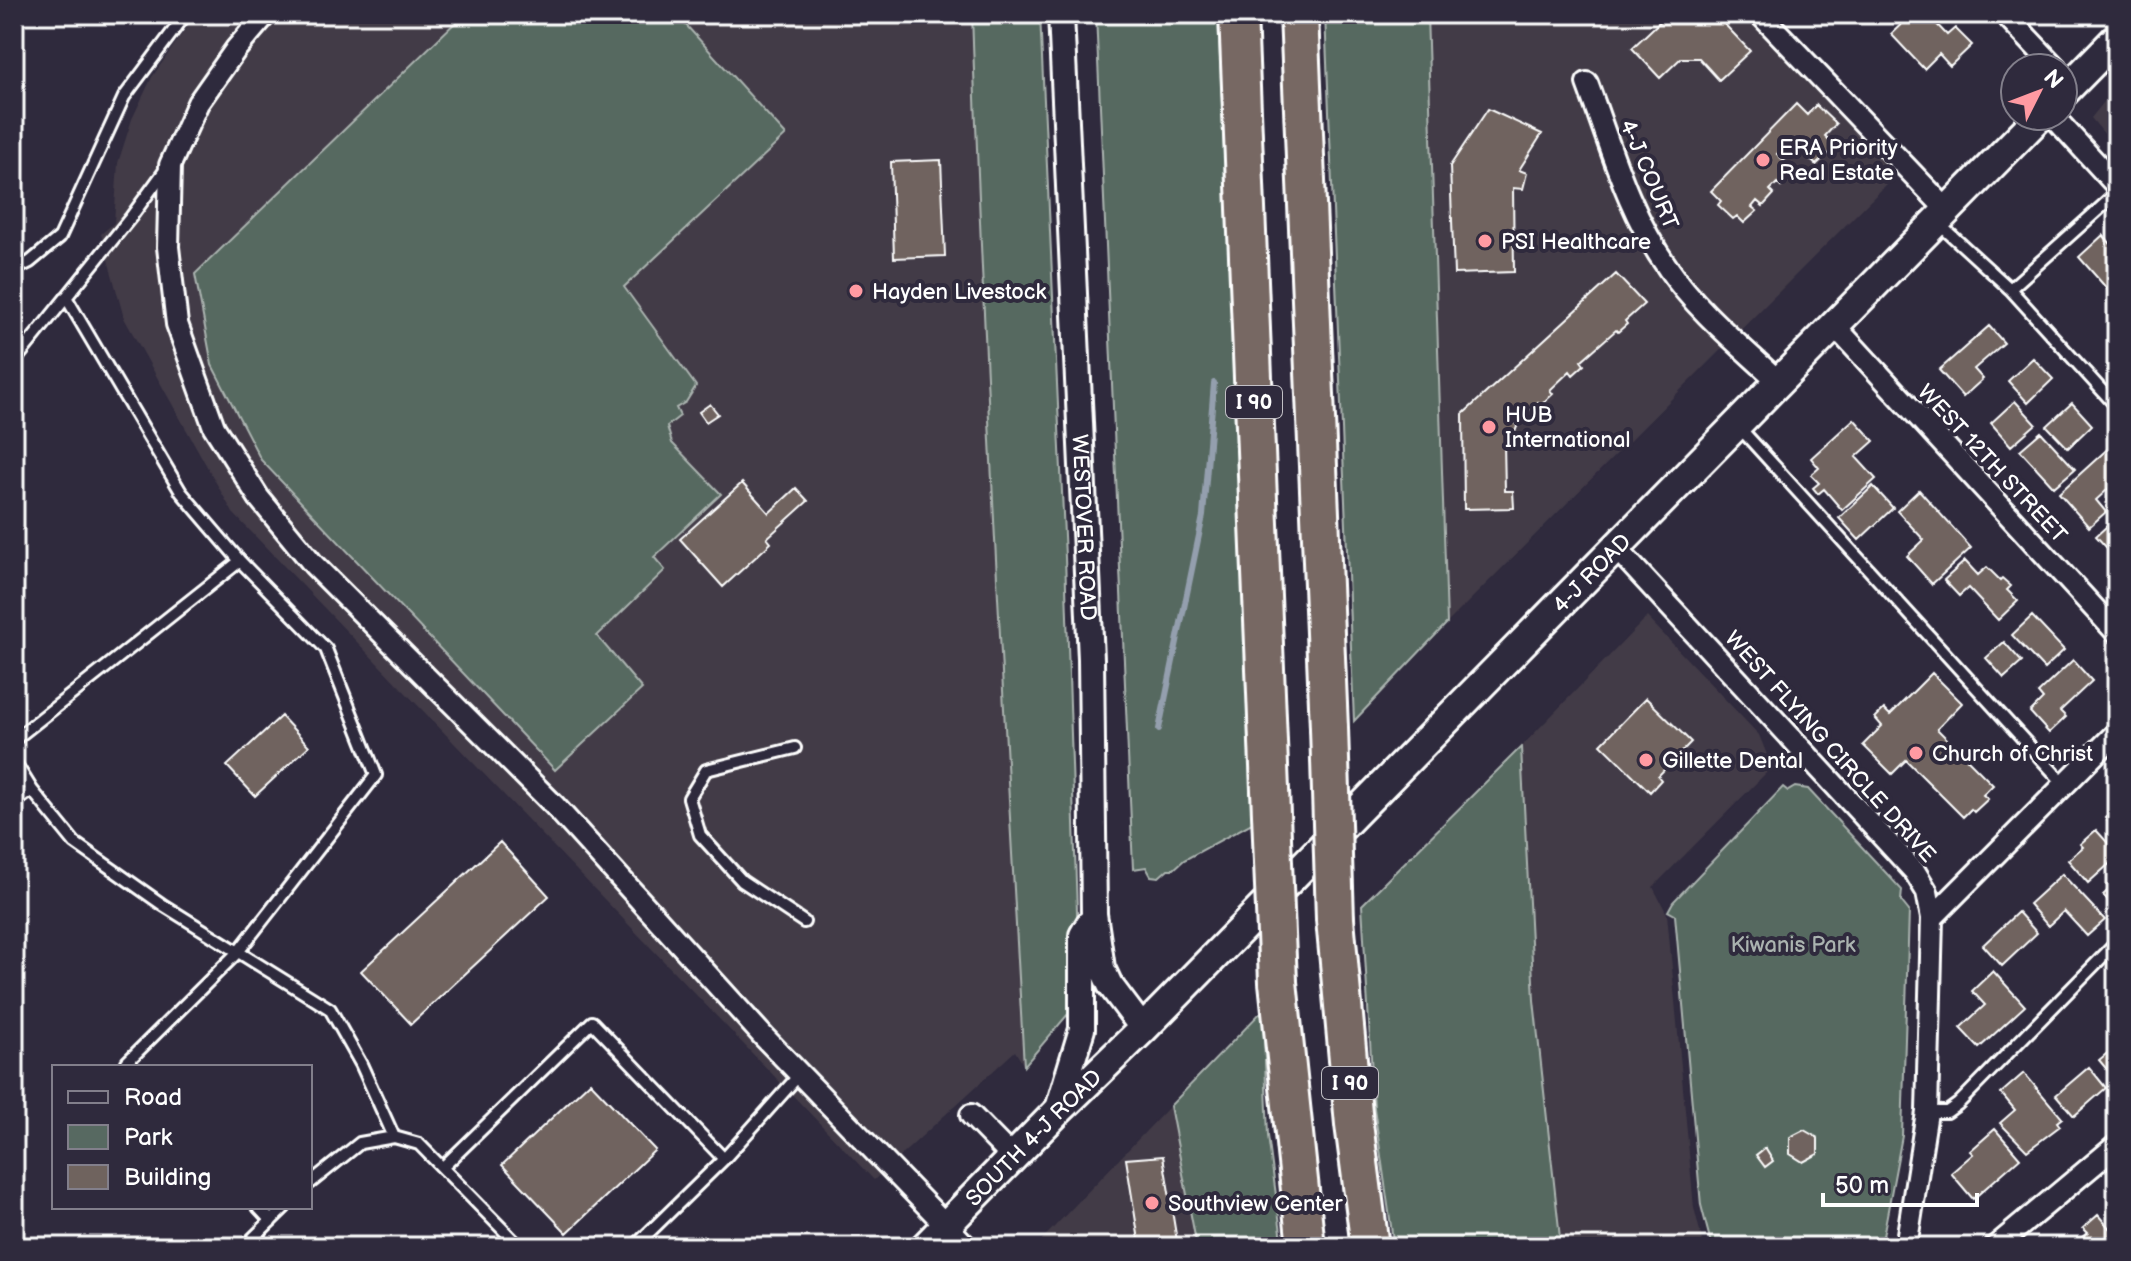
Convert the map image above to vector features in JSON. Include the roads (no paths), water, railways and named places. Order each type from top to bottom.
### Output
[{"type":"highway","name":"I 90","points":[[1238,14],[1278,982],[1306,1247]]},
{"type":"highway","name":"I 90","points":[[1299,14],[1335,919],[1354,1124],[1370,1247]]},
{"type":"main road","points":[[2079,68],[2117,38]]},
{"type":"main road","name":"4-J ROAD","points":[[1143,1029],[2024,132]]},
{"type":"main road","name":"SOUTH 4-J ROAD","points":[[925,1247],[1143,1029]]},
{"type":"street","points":[[266,14],[236,49],[198,103],[170,165],[168,247],[177,324],[214,427],[259,498],[314,565],[554,805],[800,1074],[967,1247]]},
{"type":"street","name":"WESTOVER ROAD","points":[[1061,14],[1091,659],[1094,914],[1102,968],[1110,985],[1143,1029]]},
{"type":"street","points":[[1760,14],[1942,216]]},
{"type":"street","points":[[2005,14],[2038,52]]},
{"type":"street","name":"4-J COURT","points":[[1587,83],[1639,220],[1667,267],[1700,309],[1779,382]]},
{"type":"street","points":[[2068,132],[2117,186]]},
{"type":"street","name":"WEST 12TH STREET","points":[[1834,325],[2117,633]]},
{"type":"street","name":"WEST FLYING CIRCLE DRIVE","points":[[1617,549],[1915,872],[1927,892],[1932,918],[1927,1112],[1906,1247]]},
{"type":"street","points":[[1932,918],[2117,732]]},
{"type":"street","points":[[1057,1112],[1082,1029],[1082,935],[1094,914]]},
{"type":"street","points":[[971,1115],[1012,1157]]},
{"type":"street","points":[[1995,1247],[2117,1145]]},
{"type":"lane","points":[[14,270],[30,262],[60,237],[124,97],[186,14]]},
{"type":"lane","points":[[14,362],[170,165]]},
{"type":"lane","points":[[2010,289],[2117,193]]},
{"type":"lane","points":[[1942,216],[2117,407]]},
{"type":"lane","points":[[66,297],[181,492],[240,561],[326,649],[376,775],[238,952],[127,1062],[130,1065]]},
{"type":"lane","points":[[1737,425],[2064,784]]},
{"type":"lane","points":[[14,740],[240,561]]},
{"type":"lane","points":[[795,748],[706,770],[689,798],[700,835],[710,847],[742,881],[804,922]]},
{"type":"lane","points":[[14,761],[32,790],[75,843],[163,905],[330,1009],[361,1064],[394,1137]]},
{"type":"lane","points":[[14,803],[32,790]]},
{"type":"lane","points":[[1927,1112],[1947,1112],[1958,1104],[2117,942]]},
{"type":"lane","points":[[443,1167],[592,1022],[724,1159]]},
{"type":"lane","points":[[634,1247],[724,1159],[800,1074]]},
{"type":"lane","points":[[312,1181],[360,1143],[394,1137],[419,1144],[520,1247]]},
{"type":"lane","points":[[260,1209],[271,1221]]},
{"type":"lane","points":[[244,1247],[283,1209]]},
{"type":"waterway","points":[[1159,729],[1203,516],[1214,383]]},
{"type":"place","name":"ERA Priority Real Estate","points":[[1763,160]]},
{"type":"place","name":"PSI Healthcare","points":[[1485,241]]},
{"type":"place","name":"Hayden Livestock","points":[[856,291]]},
{"type":"place","name":"HUB International","points":[[1489,427]]},
{"type":"place","name":"Church of Christ","points":[[1916,753]]},
{"type":"place","name":"Gillette Dental","points":[[1646,760]]},
{"type":"place","name":"Southview Center","points":[[1152,1203]]},
{"type":"park label","name":"Kiwanis Park","points":[[1793,944]]}]
